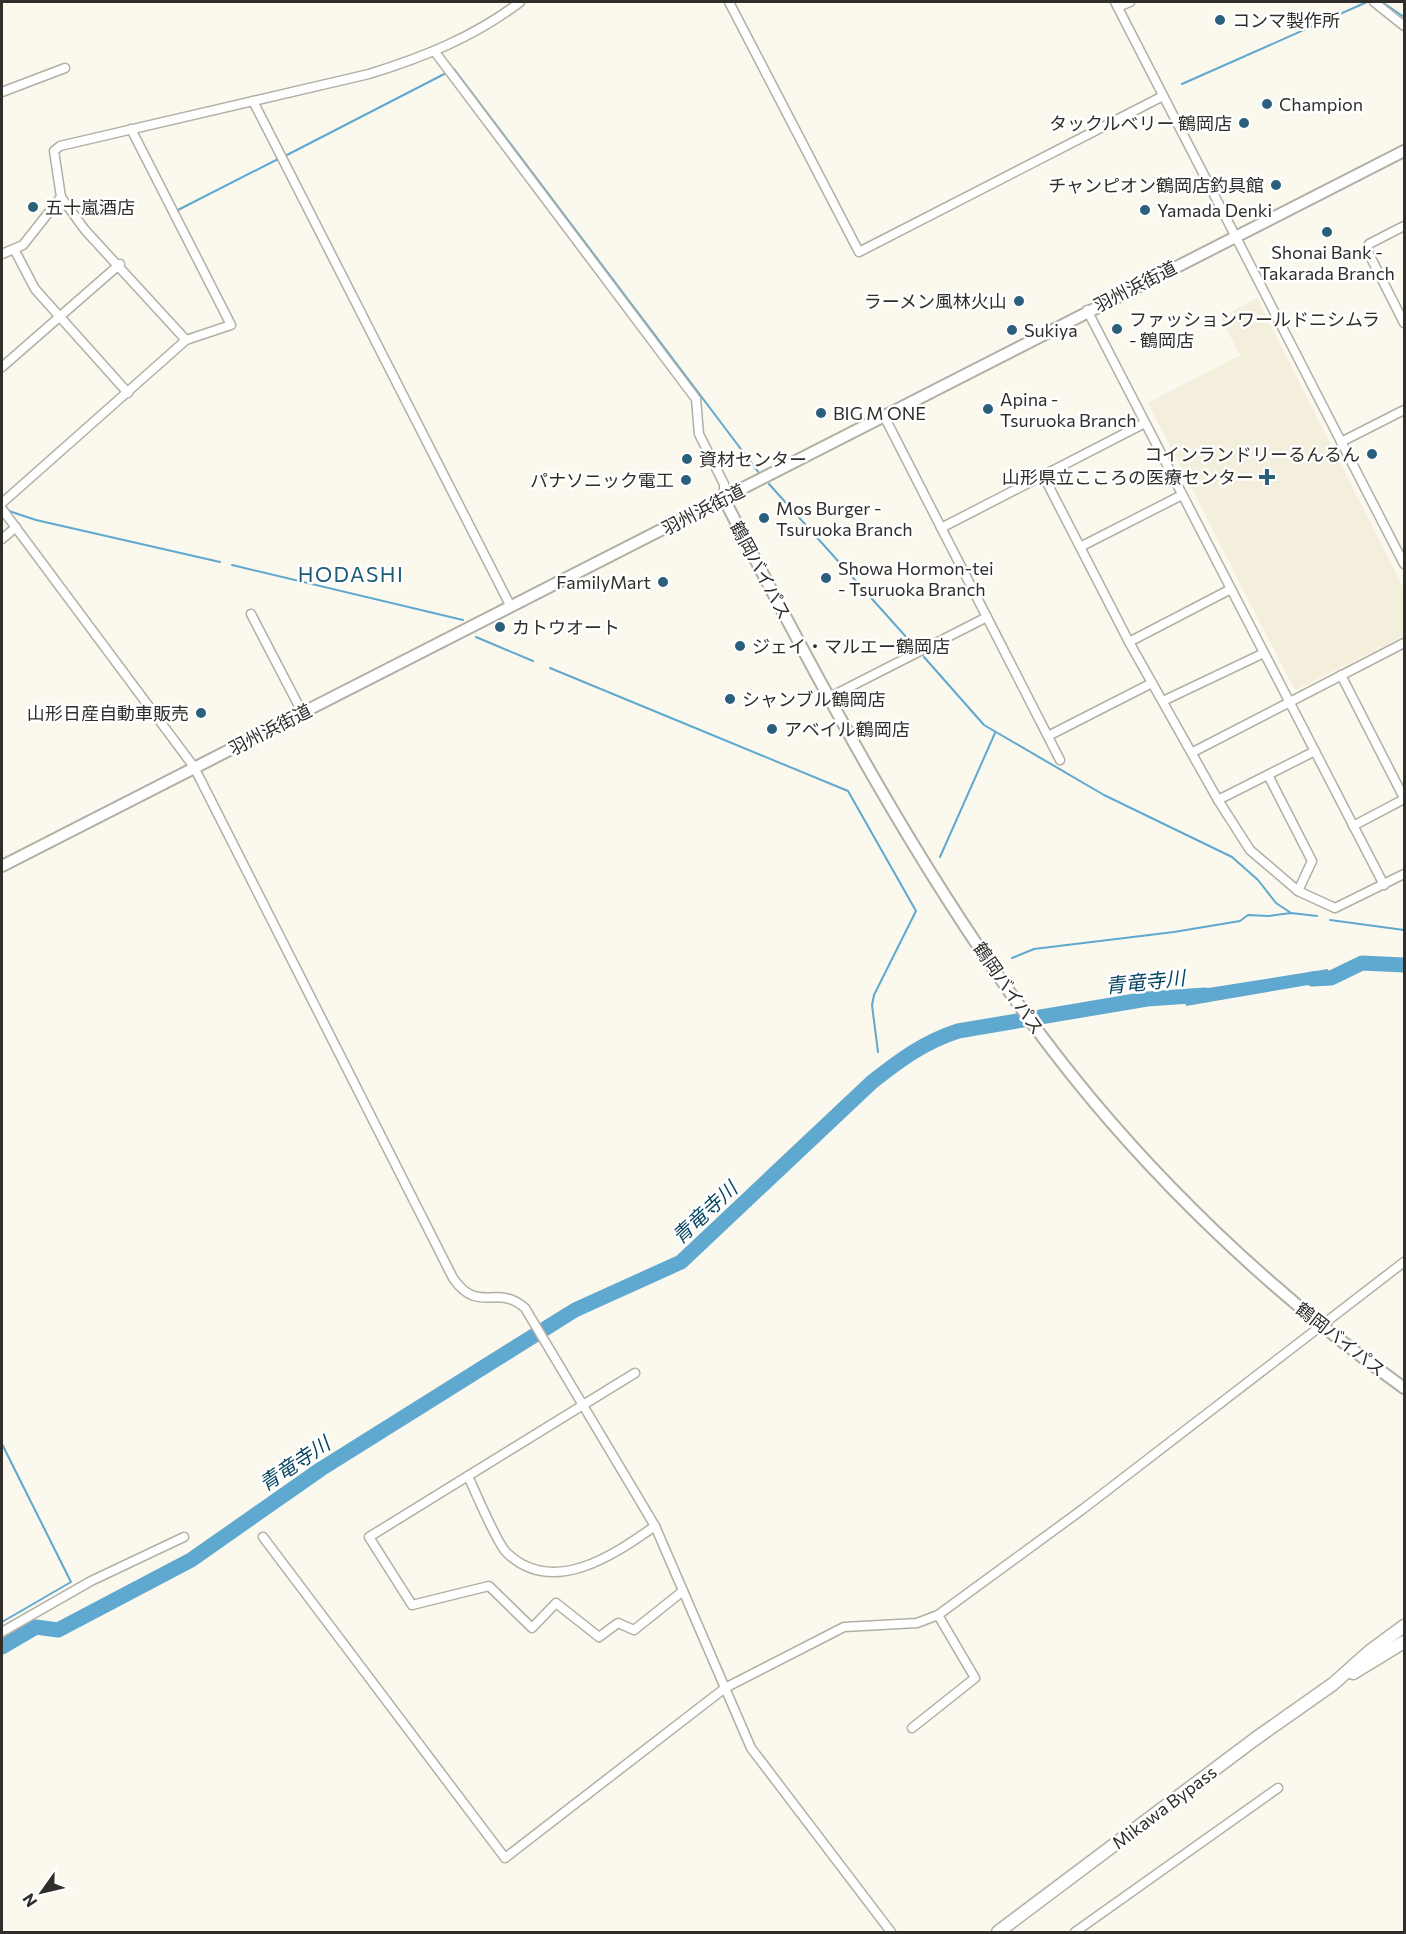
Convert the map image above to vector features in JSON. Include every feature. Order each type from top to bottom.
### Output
[{"type":"highway","name":"Mikawa Bypass","points":[[998,1932],[1333,1684],[1404,1626]]},
{"type":"highway","name":"Mikawa Bypass","points":[[1333,1684],[1378,1660],[1404,1642]]},
{"type":"highway","points":[[1378,1660],[1404,1650]]},
{"type":"main road","name":"羽州浜街道","points":[[2,866],[510,605],[724,499],[1087,310],[1404,151]]},
{"type":"main road","name":"鶴岡バイパス","points":[[724,499],[828,698],[914,845],[1016,1002],[1053,1052],[1116,1128],[1234,1248],[1321,1326],[1404,1388]]},
{"type":"street","points":[[186,340],[120,264],[85,230],[61,197],[54,151],[60,146],[369,74],[435,52],[479,30],[520,2]]},
{"type":"street","points":[[729,2],[859,252],[1163,96]]},
{"type":"street","points":[[1130,2],[1117,4],[1404,564]]},
{"type":"street","points":[[1374,2],[1404,26]]},
{"type":"street","points":[[435,52],[696,399],[699,434],[724,484],[724,499]]},
{"type":"street","points":[[2,92],[65,68]]},
{"type":"street","points":[[253,101],[510,605]]},
{"type":"street","points":[[131,129],[231,325],[186,340],[2,504],[194,767],[453,1278],[460,1289],[473,1297],[500,1297],[518,1302],[536,1326],[582,1407],[655,1526],[756,1755],[891,1932]]},
{"type":"street","points":[[2,254],[23,245],[61,197]]},
{"type":"street","points":[[1404,226],[1369,244],[1367,250],[1404,322]]},
{"type":"street","points":[[14,249],[35,289],[128,393]]},
{"type":"street","points":[[2,366],[120,264]]},
{"type":"street","points":[[1087,310],[1384,885]]},
{"type":"street","points":[[1341,442],[1404,410]]},
{"type":"street","points":[[884,416],[1060,760]]},
{"type":"street","points":[[941,528],[1145,423]]},
{"type":"street","points":[[1043,475],[1129,642],[1218,800],[1250,850],[1298,891],[1335,908],[1404,874]]},
{"type":"street","points":[[1080,547],[1182,495]]},
{"type":"street","points":[[2,539],[16,526]]},
{"type":"street","points":[[1129,642],[1231,589]]},
{"type":"street","points":[[251,614],[302,712]]},
{"type":"street","points":[[828,698],[987,617]]},
{"type":"street","points":[[1193,752],[1404,643]]},
{"type":"street","points":[[1163,701],[1264,653]]},
{"type":"street","points":[[1341,675],[1404,798],[1353,826]]},
{"type":"street","points":[[1048,736],[1152,682]]},
{"type":"street","points":[[1218,800],[1314,751]]},
{"type":"street","points":[[1268,775],[1312,861],[1298,891]]},
{"type":"street","points":[[263,1537],[505,1858],[725,1688],[844,1627],[917,1623],[938,1616],[1083,1509],[1404,1262]]},
{"type":"street","points":[[635,1373],[369,1537],[412,1605],[489,1586],[532,1628],[556,1603],[598,1637],[618,1623],[634,1630],[683,1591]]},
{"type":"street","points":[[468,1476],[506,1552],[532,1571],[567,1572],[614,1556],[655,1526]]},
{"type":"street","points":[[2,1632],[91,1581],[184,1537]]},
{"type":"street","points":[[912,1728],[975,1678],[938,1616]]},
{"type":"street","points":[[1075,1932],[1278,1788]]},
{"type":"shaded area","name":"山形県立こころの医療センター","points":[[1257,298],[1404,589],[1404,636],[1298,689],[1294,689],[1148,403],[1240,355],[1221,318]]},
{"type":"water","points":[[1328,969],[1332,981],[1186,1006],[1183,992]]},
{"type":"waterway","points":[[1182,84],[1367,2]]},
{"type":"waterway","points":[[1382,2],[1404,17]]},
{"type":"waterway","points":[[285,156],[454,69],[759,473]]},
{"type":"waterway","points":[[178,210],[280,158]]},
{"type":"waterway","points":[[769,484],[916,648]]},
{"type":"waterway","points":[[3,503],[9,511],[36,520],[220,562]]},
{"type":"waterway","points":[[232,565],[463,620]]},
{"type":"waterway","points":[[476,637],[533,661]]},
{"type":"waterway","points":[[924,657],[984,725],[1104,795],[1232,857],[1258,880],[1276,903],[1291,913]]},
{"type":"waterway","points":[[550,668],[848,791],[916,911],[874,995],[872,1005],[878,1052]]},
{"type":"waterway","points":[[940,857],[995,733]]},
{"type":"waterway","points":[[1012,958],[1034,949],[1174,932],[1240,921],[1248,915],[1269,916],[1291,913],[1317,916]]},
{"type":"waterway","points":[[1330,920],[1404,930]]},
{"type":"waterway","name":"青竜寺川","points":[[1312,979],[1331,978],[1362,963],[1404,965]]},
{"type":"waterway","name":"青竜寺川","points":[[2,1647],[36,1627],[58,1630],[191,1560],[321,1469],[575,1310],[681,1262],[872,1082],[923,1046],[958,1031],[1147,999],[1205,995]]},
{"type":"waterway","name":"青竜寺川","points":[[882,1066],[882,1074]]},
{"type":"waterway","points":[[2,1444],[71,1582],[2,1622]]},
{"type":"place","name":"コンマ製作所","points":[[1220,20]]},
{"type":"place","name":"Champion","points":[[1267,104]]},
{"type":"place","name":"タックルベリー 鶴岡店","points":[[1244,123]]},
{"type":"place","name":"チャンピオン鶴岡店釣具館","points":[[1276,185]]},
{"type":"place","name":"五十嵐酒店","points":[[33,207]]},
{"type":"place","name":"Yamada Denki","points":[[1145,210]]},
{"type":"place","name":"Shonai Bank - Takarada Branch","points":[[1327,232]]},
{"type":"place","name":"ラーメン風林火山","points":[[1019,301]]},
{"type":"place","name":"ファッションワールドニシムラ - 鶴岡店","points":[[1117,329]]},
{"type":"place","name":"Sukiya","points":[[1012,330]]},
{"type":"place","name":"Apina - Tsuruoka Branch","points":[[988,409]]},
{"type":"place","name":"BIG M ONE","points":[[821,413]]},
{"type":"place","name":"コインランドリーるんるん","points":[[1372,454]]},
{"type":"place","name":"資材センター","points":[[687,459]]},
{"type":"place","name":"山形県立こころの医療センター","points":[[1267,477]]},
{"type":"place","name":"パナソニック電工","points":[[686,480]]},
{"type":"place","name":"Mos Burger - Tsuruoka Branch","points":[[764,518]]},
{"type":"place","name":"Showa Hormon-tei - Tsuruoka Branch","points":[[826,578]]},
{"type":"place","name":"FamilyMart","points":[[663,582]]},
{"type":"place","name":"カトウオート","points":[[500,627]]},
{"type":"place","name":"ジェイ・マルエー鶴岡店","points":[[740,646]]},
{"type":"place","name":"シャンブル鶴岡店","points":[[730,699]]},
{"type":"place","name":"山形日産自動車販売","points":[[201,713]]},
{"type":"place","name":"アベイル鶴岡店","points":[[772,729]]},
{"type":"district","name":"HODASHI","points":[[351,573]]}]
